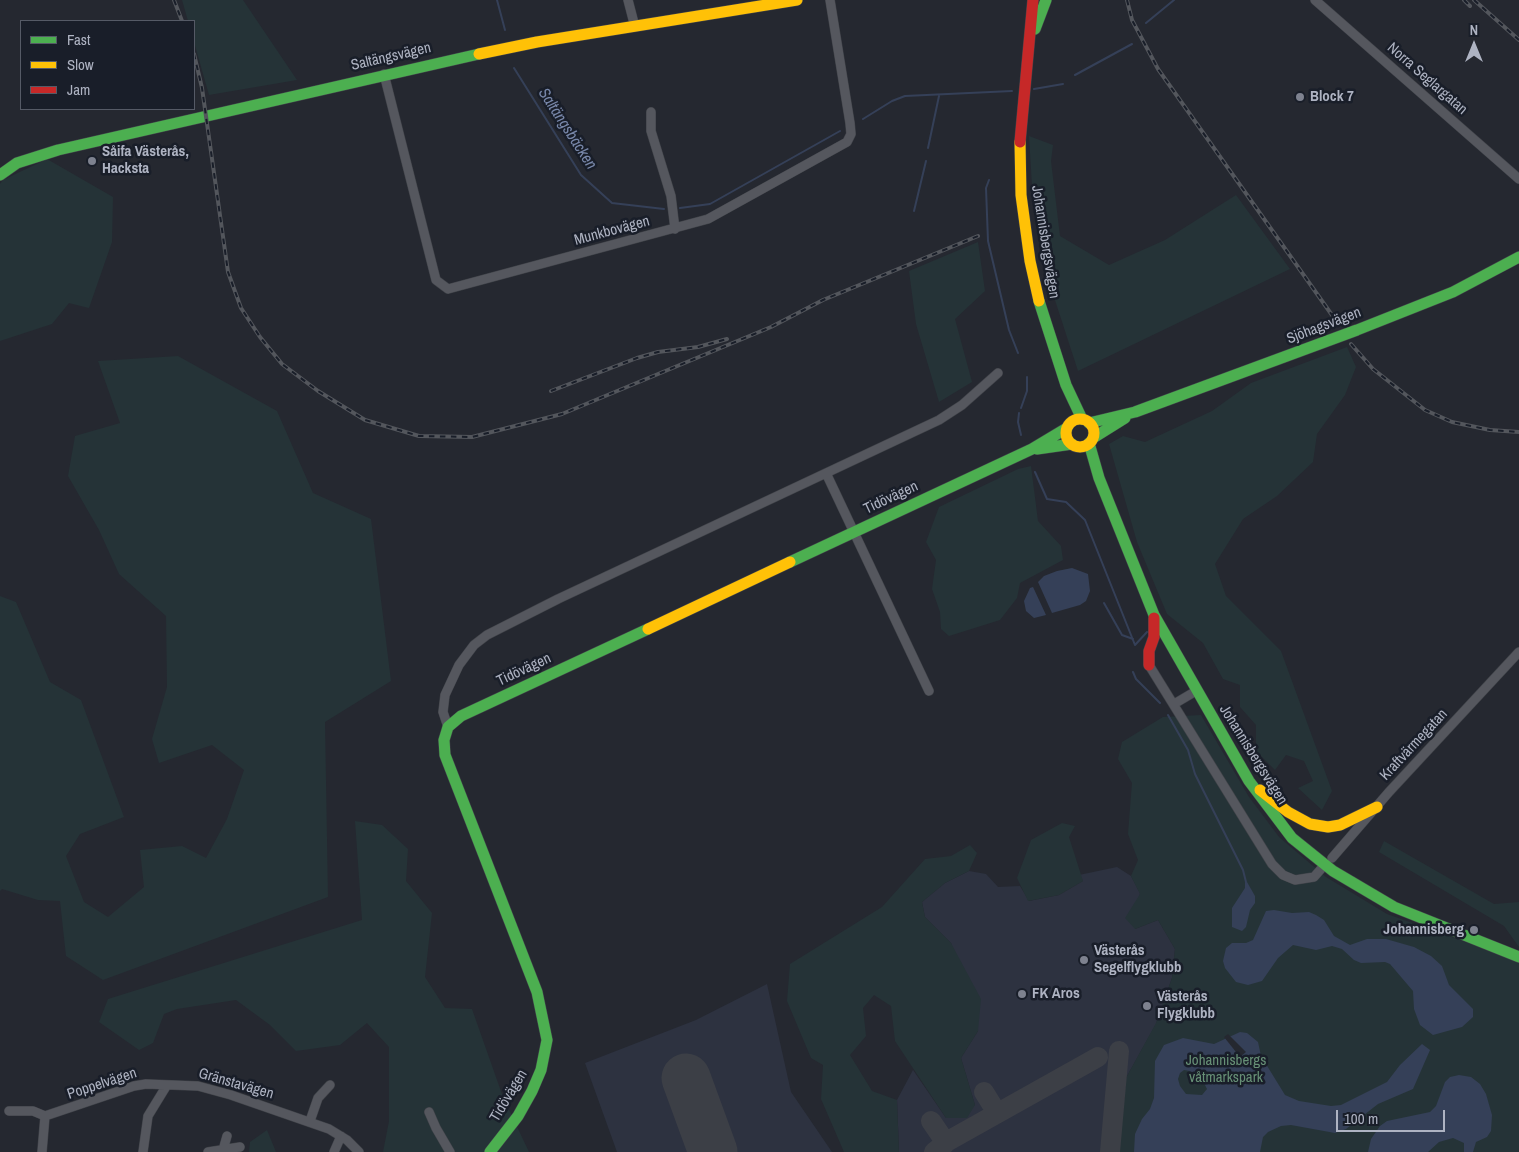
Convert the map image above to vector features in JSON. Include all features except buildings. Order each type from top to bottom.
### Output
[{"type":"main road","name":"Saltängsvägen","points":[[0,175],[17,163],[51,152],[384,74],[537,42],[797,0]]},
{"type":"main road","name":"Johannisbergsvägen","points":[[1033,0],[1020,134],[1020,195],[1030,261],[1039,301],[1066,385],[1086,421]]},
{"type":"main road","name":"Johannisbergsvägen","points":[[1030,41],[1046,0]]},
{"type":"main road","name":"Sjöhagsvägen","points":[[1086,421],[1135,412],[1357,330],[1453,292],[1519,257]]},
{"type":"main road","name":"Johannisbergsvägen","points":[[1066,385],[1069,425]]},
{"type":"main road","name":"Sjöhagsvägen","points":[[1091,440],[1135,412]]},
{"type":"main road","points":[[1086,421],[1094,432],[1091,440],[1075,445],[1066,434],[1069,425],[1086,421]]},
{"type":"main road","name":"Tidövägen","points":[[490,1152],[518,1116],[532,1091],[541,1070],[547,1040],[538,992],[445,755],[444,740],[448,727],[461,716],[1032,449],[1069,425]]},
{"type":"main road","name":"Johannisbergsvägen","points":[[1091,440],[1099,478],[1154,615],[1249,781],[1292,838],[1355,886],[1394,907],[1519,957]]},
{"type":"main road","name":"Johannisbergsvägen","points":[[1075,445],[1099,478]]},
{"type":"main road","name":"Tidövägen","points":[[1032,449],[1075,445]]},
{"type":"main road","points":[[1149,665],[1149,651],[1154,637],[1154,615]]},
{"type":"main road","points":[[1249,781],[1288,812],[1310,824],[1328,827],[1340,825],[1377,807]]},
{"type":"street","points":[[628,0],[635,27]]},
{"type":"street","name":"Munkbovägen","points":[[384,74],[436,280],[448,288],[708,219],[847,142],[851,134],[850,123],[830,0]]},
{"type":"street","name":"Norra Seglargatan","points":[[1316,0],[1519,179]]},
{"type":"street","points":[[651,112],[651,131],[671,196],[675,229]]},
{"type":"street","points":[[448,727],[442,706],[453,675],[474,645],[487,635],[558,599],[948,415],[998,373]]},
{"type":"street","points":[[826,473],[929,691]]},
{"type":"street","name":"Kraftvärmegatan","points":[[1332,858],[1519,652]]},
{"type":"street","points":[[1149,665],[1272,864],[1283,875],[1295,880],[1314,877],[1321,869]]},
{"type":"street","points":[[1174,704],[1196,691]]},
{"type":"street","points":[[143,1152],[148,1116],[167,1085]]},
{"type":"street","name":"Gränstavägen","points":[[167,1085],[198,1086],[310,1121],[341,1136],[359,1152]]},
{"type":"street","name":"Poppelvägen","points":[[46,1116],[134,1086],[167,1085]]},
{"type":"street","points":[[310,1121],[318,1098],[330,1085]]},
{"type":"street","points":[[9,1111],[33,1111],[46,1116],[42,1152]]},
{"type":"street","points":[[429,1112],[450,1152]]},
{"type":"street","points":[[223,1150],[227,1136]]},
{"type":"street","points":[[334,1152],[341,1136]]},
{"type":"street","points":[[208,1152],[240,1147]]},
{"type":"shaded area","points":[[1072,568],[1088,574],[1090,591],[1086,601],[1080,605],[1052,613],[1038,582],[1044,576]]},
{"type":"shaded area","points":[[1033,587],[1046,615],[1034,618],[1026,611],[1024,601],[1030,588]]},
{"type":"shaded area","points":[[1117,867],[1131,876],[1140,893],[1135,929],[1158,920],[1175,949],[1172,978],[1156,1024],[1126,1078],[1119,1152],[899,1152],[897,1100],[913,1070],[946,1118],[975,1105],[961,1058],[978,1031],[951,943],[925,917],[922,902],[945,883],[969,871],[986,874],[998,887],[1020,886],[1029,901],[1059,895],[1083,881],[1079,875]]},
{"type":"shaded area","points":[[1245,882],[1247,882],[1255,896],[1255,903],[1250,910],[1246,927],[1242,931],[1232,927],[1232,908],[1245,888]]},
{"type":"shaded area","points":[[1274,910],[1292,913],[1309,912],[1316,915],[1324,920],[1334,936],[1350,945],[1367,939],[1386,939],[1414,947],[1431,956],[1442,966],[1449,985],[1473,1009],[1473,1017],[1462,1027],[1433,1035],[1420,1025],[1414,1009],[1413,991],[1390,964],[1385,962],[1361,963],[1354,960],[1342,949],[1332,946],[1316,950],[1293,945],[1278,958],[1262,981],[1248,985],[1236,982],[1225,968],[1223,961],[1226,948],[1232,943],[1246,943],[1253,940],[1266,911]]},
{"type":"shaded area","points":[[767,984],[791,1092],[832,1152],[617,1152],[585,1063],[696,1020]]},
{"type":"shaded area","points":[[1240,1032],[1247,1033],[1258,1042],[1261,1056],[1285,1095],[1299,1101],[1331,1106],[1341,1105],[1387,1082],[1400,1065],[1422,1044],[1430,1050],[1413,1089],[1378,1104],[1346,1129],[1335,1133],[1291,1125],[1281,1126],[1268,1132],[1263,1137],[1260,1152],[1134,1152],[1135,1134],[1142,1119],[1150,1109],[1154,1098],[1155,1061],[1164,1045],[1183,1038],[1214,1044]],"holes":[[[1184,1070],[1190,1071],[1194,1078],[1204,1083],[1207,1089],[1202,1095],[1186,1094],[1180,1086],[1178,1079],[1180,1073]]]},
{"type":"shaded area","points":[[1459,1075],[1471,1077],[1480,1084],[1486,1094],[1492,1115],[1491,1131],[1487,1137],[1476,1142],[1473,1152],[1464,1152],[1464,1143],[1453,1138],[1439,1142],[1428,1152],[1368,1152],[1371,1139],[1380,1126],[1387,1121],[1430,1112],[1436,1106],[1445,1082],[1450,1077]]},
{"type":"green space","points":[[182,0],[243,0],[297,80],[209,95],[195,46],[195,20],[188,20]]},
{"type":"green space","points":[[1029,136],[1053,145],[1051,161],[1060,236],[1109,265],[1165,240],[1236,195],[1290,269],[1078,371],[1042,260],[1032,186]]},
{"type":"green space","points":[[47,159],[113,197],[112,242],[89,308],[69,303],[52,324],[0,341],[0,184],[3,180]]},
{"type":"green space","points":[[978,242],[985,291],[955,319],[972,382],[939,402],[916,324],[909,271]]},
{"type":"green space","points":[[1347,347],[1356,367],[1345,395],[1317,434],[1313,462],[1277,496],[1243,519],[1215,564],[1226,596],[1281,651],[1332,791],[1322,810],[1298,788],[1313,781],[1304,761],[1286,755],[1275,770],[1256,751],[1256,725],[1240,707],[1240,685],[1223,679],[1203,643],[1167,614],[1137,542],[1109,444],[1123,436],[1145,442],[1212,411],[1251,383]]},
{"type":"green space","points":[[178,356],[277,411],[313,493],[371,519],[391,681],[325,722],[328,897],[103,980],[66,956],[60,901],[38,900],[2,889],[0,891],[0,596],[16,602],[50,682],[81,700],[124,817],[80,834],[66,856],[84,902],[108,917],[144,887],[140,850],[182,846],[206,858],[227,819],[244,770],[212,745],[159,763],[152,739],[167,687],[166,616],[119,574],[99,530],[68,476],[75,436],[120,423],[98,361]]},
{"type":"green space","points":[[1031,466],[1038,521],[1061,546],[1063,560],[1020,583],[1017,598],[1000,620],[949,636],[941,629],[940,612],[932,589],[936,560],[926,542],[939,507],[1018,469]]},
{"type":"green space","name":"Johannisbergs våtmarkspark","points":[[1201,715],[1249,797],[1279,837],[1326,877],[1387,914],[1519,961],[1519,1152],[1119,1152],[1126,1078],[1156,1023],[1172,978],[1175,949],[1158,920],[1135,929],[1125,918],[1140,894],[1131,876],[1138,860],[1128,834],[1132,783],[1118,759],[1122,742],[1163,717]]},
{"type":"green space","points":[[355,821],[382,825],[408,849],[406,881],[432,913],[425,977],[445,1008],[472,1009],[503,1097],[529,1152],[383,1152],[389,1121],[389,1047],[367,1023],[340,1045],[296,1051],[270,1025],[236,1000],[177,1009],[164,1014],[153,1043],[139,1050],[99,1022],[108,999],[362,920]]},
{"type":"green space","points":[[1062,823],[1075,826],[1069,837],[1083,881],[1059,895],[1028,901],[1017,878],[1031,840]]},
{"type":"green space","points":[[1384,841],[1494,904],[1519,902],[1519,947],[1504,926],[1379,852]]},
{"type":"green space","points":[[970,845],[977,853],[969,871],[945,883],[922,902],[925,917],[951,943],[981,999],[978,1031],[961,1058],[975,1105],[967,1118],[946,1118],[895,1041],[891,1006],[874,995],[863,1008],[866,1036],[850,1055],[872,1091],[897,1100],[899,1152],[844,1152],[821,1099],[823,1065],[811,1058],[787,1001],[790,964],[882,907],[925,859],[951,856]]},
{"type":"green space","points":[[267,1130],[276,1152],[249,1152],[250,1142]]},
{"type":"pier","points":[[1228,1034],[1246,1052],[1240,1057],[1224,1037]]},
{"type":"waterway","name":"Saltängsbäcken","points":[[497,0],[505,30]]},
{"type":"waterway","name":"Saltängsbäcken","points":[[1146,23],[1174,0]]},
{"type":"waterway","name":"Saltängsbäcken","points":[[1075,75],[1132,44]]},
{"type":"waterway","name":"Saltängsbäcken","points":[[514,68],[581,175],[612,203],[664,209]]},
{"type":"waterway","name":"Saltängsbäcken","points":[[1034,89],[1063,84]]},
{"type":"waterway","name":"Saltängsbäcken","points":[[863,119],[892,101],[905,96],[1012,91]]},
{"type":"waterway","name":"Saltängsbäcken","points":[[928,148],[939,96]]},
{"type":"waterway","name":"Saltängsbäcken","points":[[680,208],[710,204],[840,131]]},
{"type":"waterway","name":"Saltängsbäcken","points":[[914,211],[926,161]]},
{"type":"waterway","points":[[989,180],[986,188],[988,241],[1009,330],[1018,353]]},
{"type":"waterway","points":[[1021,408],[1027,391],[1027,377]]},
{"type":"waterway","points":[[1019,413],[1018,422],[1021,435]]},
{"type":"waterway","points":[[1035,472],[1047,499],[1066,502],[1085,520],[1135,645]]},
{"type":"waterway","points":[[1104,603],[1122,635],[1133,639]]},
{"type":"waterway","points":[[1135,645],[1147,632]]},
{"type":"waterway","points":[[1133,672],[1136,679],[1160,703]]},
{"type":"waterway","points":[[1168,715],[1188,750],[1195,774],[1243,870],[1246,882]]},
{"type":"taxiway","points":[[1110,1152],[1119,1051]]},
{"type":"taxiway","points":[[934,1152],[948,1141],[1098,1057]]},
{"type":"taxiway","points":[[984,1092],[997,1113]]},
{"type":"taxiway","points":[[931,1121],[946,1143]]},
{"type":"runway","points":[[686,1078],[713,1152]]},
{"type":"railway","points":[[174,0],[182,20]]},
{"type":"railway","points":[[1127,0],[1132,20],[1158,69],[1339,325]]},
{"type":"railway","points":[[1464,0],[1470,6]]},
{"type":"railway","points":[[1474,0],[1519,40]]},
{"type":"railway","points":[[195,58],[202,88],[228,272],[241,308],[260,337],[282,364],[318,391],[365,420],[419,436],[472,437],[562,414],[771,327],[823,300],[978,236]]},
{"type":"railway","points":[[551,391],[637,358],[658,352],[698,347],[727,339]]},
{"type":"railway","points":[[1351,344],[1373,369],[1425,410],[1452,422],[1490,430],[1519,432]]},
{"type":"traffic: fast","points":[[1035,29],[1046,0]]},
{"type":"traffic: fast","points":[[0,175],[17,163],[58,150],[479,54]]},
{"type":"traffic: fast","points":[[1089,423],[1135,412],[1357,330],[1453,292],[1519,257]]},
{"type":"traffic: fast","points":[[1039,301],[1066,385],[1082,419]]},
{"type":"traffic: fast","points":[[1093,438],[1125,418]]},
{"type":"traffic: fast","points":[[790,562],[1032,449],[1067,428]]},
{"type":"traffic: fast","points":[[1089,443],[1099,478],[1154,615],[1249,781],[1292,838],[1333,871],[1394,907],[1519,957]]},
{"type":"traffic: fast","points":[[1037,449],[1072,444]]},
{"type":"traffic: fast","points":[[490,1152],[518,1116],[532,1091],[541,1070],[547,1040],[537,992],[445,755],[444,740],[448,727],[461,716],[648,629]]},
{"type":"traffic: slow","points":[[479,54],[537,42],[797,0]]},
{"type":"traffic: slow","points":[[1020,142],[1021,195],[1030,261],[1039,301]]},
{"type":"traffic: slow","points":[[1080,419],[1090,423],[1094,433],[1090,443],[1080,447],[1070,443],[1066,433],[1070,423],[1080,419]]},
{"type":"traffic: slow","points":[[648,629],[790,562]]},
{"type":"traffic: slow","points":[[1260,790],[1288,812],[1310,824],[1328,827],[1340,825],[1377,807]]},
{"type":"traffic: jam","points":[[1020,142],[1033,0]]},
{"type":"traffic: jam","points":[[1149,665],[1149,651],[1154,637],[1154,618]]},
{"type":"place","name":"Block 7","points":[[1300,97]]},
{"type":"place","name":"Såifa Västerås, Hacksta","points":[[92,161]]},
{"type":"place","name":"Johannisberg","points":[[1474,930]]},
{"type":"place","name":"Västerås Segelflygklubb","points":[[1084,960]]},
{"type":"place","name":"FK Aros","points":[[1022,994]]},
{"type":"place","name":"Västerås Flygklubb","points":[[1147,1006]]}]
